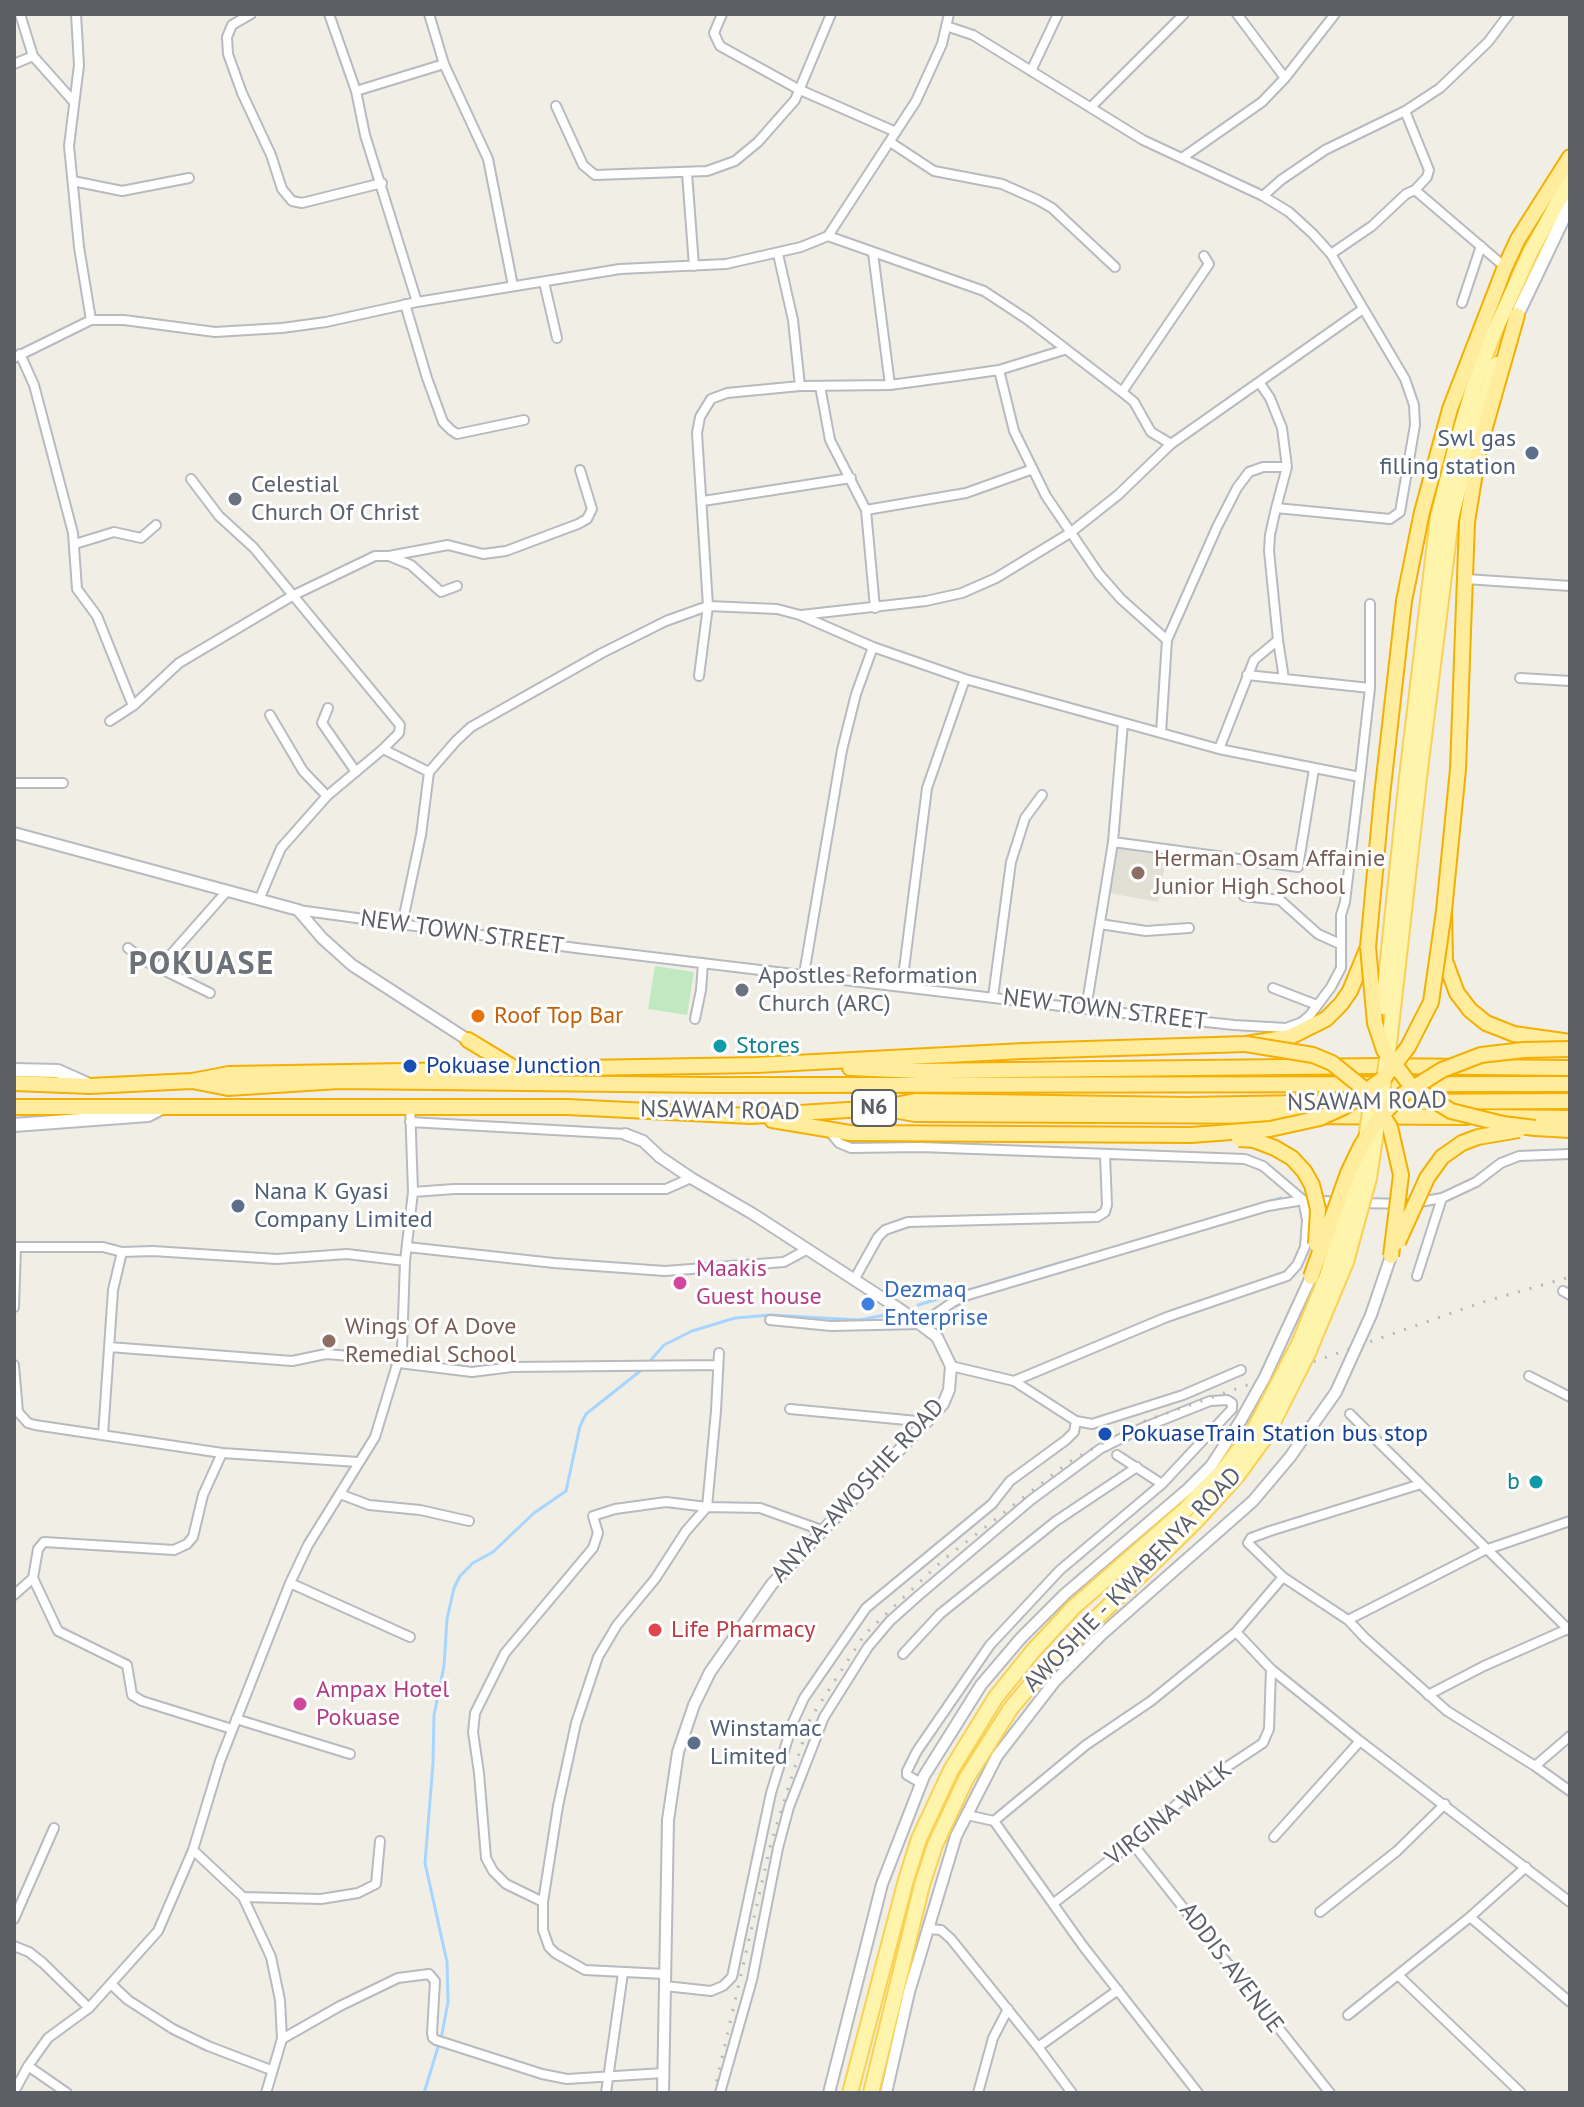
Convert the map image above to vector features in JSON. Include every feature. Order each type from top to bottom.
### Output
[{"type":"highway","points":[[1570,157],[1518,239],[1505,267],[1450,409],[1422,512],[1404,601],[1368,947],[1375,1023],[1384,1050],[1411,1086],[1451,1111],[1503,1124],[1570,1130]]},
{"type":"highway","points":[[751,1116],[830,1132],[1191,1135],[1270,1129],[1320,1118],[1344,1107],[1384,1078],[1408,1047],[1431,1002],[1444,911],[1458,769],[1467,522],[1479,448],[1517,315]]},
{"type":"highway","points":[[1444,911],[1445,961],[1457,993],[1470,1010],[1486,1023],[1514,1034],[1570,1042]]},
{"type":"highway","points":[[192,1081],[229,1074],[757,1065],[1023,1051],[1246,1044],[1290,1037],[1326,1019],[1350,991],[1368,947]]},
{"type":"highway","points":[[468,1040],[518,1070]]},
{"type":"highway","points":[[463,1071],[475,1059],[468,1040]]},
{"type":"highway","points":[[1246,1044],[1313,1055],[1332,1063],[1363,1088],[1375,1104],[1390,1127],[1401,1175],[1391,1256]]},
{"type":"highway","points":[[1311,1277],[1348,1173],[1361,1146],[1378,1119],[1402,1095],[1442,1070],[1481,1055],[1570,1049]]},
{"type":"highway","points":[[757,1065],[918,1071],[1381,1066],[1570,1068]]},
{"type":"highway","name":"NSAWAM ROAD","points":[[14,1083],[90,1086],[192,1081],[228,1088],[339,1081],[714,1085],[1570,1084]]},
{"type":"highway","name":"NSAWAM ROAD","points":[[16,1108],[410,1105],[580,1108],[751,1116],[880,1108],[915,1101],[1188,1105],[1570,1101]]},
{"type":"highway","points":[[880,1108],[915,1114],[1570,1118]]},
{"type":"highway","points":[[1391,1256],[1427,1178],[1442,1157],[1462,1143],[1478,1137],[1535,1128]]},
{"type":"highway","points":[[1191,1135],[1254,1140],[1292,1158],[1304,1171],[1312,1185],[1318,1209],[1319,1229],[1311,1277]]},
{"type":"main road","points":[[1413,778],[1438,517],[1455,449],[1493,335],[1530,253],[1570,180]]},
{"type":"main road","points":[[1413,778],[1451,519],[1474,427],[1517,315],[1570,204]]},
{"type":"main road","name":"AWOSHIE - KWABENYA ROAD","points":[[868,2093],[922,1885],[953,1804],[972,1767],[1011,1708],[1043,1670],[1195,1522],[1237,1476],[1260,1434],[1299,1344],[1327,1276],[1364,1153],[1413,778]]},
{"type":"main road","points":[[14,1070],[58,1071],[90,1086]]},
{"type":"main road","points":[[14,1125],[148,1115],[164,1107]]},
{"type":"main road","name":"AWOSHIE - KWABENYA ROAD","points":[[850,2093],[919,1839],[951,1770],[988,1710],[1043,1640],[1074,1607],[1186,1509],[1260,1434]]},
{"type":"main road","points":[[850,2093],[860,2089],[868,2093]]},
{"type":"street","points":[[20,14],[33,56],[74,102]]},
{"type":"street","points":[[76,14],[79,65],[69,146],[79,247],[91,320]]},
{"type":"street","points":[[251,14],[232,25],[227,37],[228,54],[271,155],[282,189],[292,201],[302,203],[382,183]]},
{"type":"street","points":[[329,14],[356,91],[365,135],[417,302]]},
{"type":"street","points":[[429,14],[444,64],[488,159],[513,286]]},
{"type":"street","points":[[722,14],[714,33],[720,46],[798,89],[896,132]]},
{"type":"street","points":[[556,106],[583,165],[595,175],[707,171],[735,161],[758,142],[795,100],[831,14]]},
{"type":"street","points":[[133,706],[97,616],[77,589],[75,544],[34,385],[17,356],[91,320],[124,320],[215,332],[326,322],[405,304],[620,269],[726,264],[778,254],[828,236],[916,101],[942,44],[949,14]]},
{"type":"street","points":[[1031,71],[1058,14]]},
{"type":"street","points":[[1091,107],[1184,14]]},
{"type":"street","points":[[1237,14],[1285,78]]},
{"type":"street","points":[[1182,158],[1262,102],[1335,14]]},
{"type":"street","points":[[1263,196],[1325,150],[1405,111],[1440,88],[1488,42],[1509,14]]},
{"type":"street","points":[[946,26],[973,35],[1143,140],[1263,196],[1289,212],[1331,254],[1405,379],[1414,405],[1415,425],[1400,512],[1390,519],[1276,508]]},
{"type":"street","points":[[14,64],[33,56]]},
{"type":"street","points":[[356,91],[444,64]]},
{"type":"street","points":[[1331,254],[1372,226],[1427,177],[1429,170],[1405,111]]},
{"type":"street","points":[[890,142],[934,171],[1002,184],[1038,200],[1052,208],[1115,267]]},
{"type":"street","points":[[687,173],[694,266]]},
{"type":"street","points":[[73,181],[122,191],[189,178]]},
{"type":"street","points":[[1415,190],[1505,267]]},
{"type":"street","points":[[828,236],[984,291],[1028,320],[1122,392],[1134,402],[1151,432],[1171,444]]},
{"type":"street","points":[[1462,303],[1481,246]]},
{"type":"street","points":[[873,253],[890,385]]},
{"type":"street","points":[[778,254],[793,320],[800,386]]},
{"type":"street","points":[[1122,392],[1209,264],[1204,256]]},
{"type":"street","points":[[544,282],[557,338]]},
{"type":"street","points":[[405,304],[443,422],[451,430],[457,434],[524,420]]},
{"type":"street","points":[[800,615],[875,608],[962,593],[996,578],[1070,533],[1108,504],[1171,444],[1363,309]]},
{"type":"street","points":[[699,676],[708,606],[697,433],[700,417],[711,399],[727,393],[800,386],[890,385],[999,370],[1064,350]]},
{"type":"street","points":[[999,370],[1014,431],[1070,533],[1121,599],[1167,640]]},
{"type":"street","points":[[1259,382],[1278,413],[1287,467],[1269,551],[1284,679]]},
{"type":"street","points":[[820,386],[830,440],[866,510],[875,608]]},
{"type":"street","points":[[1161,733],[1167,640],[1217,527],[1249,472],[1263,467],[1287,467]]},
{"type":"street","points":[[866,510],[966,493],[1033,469]]},
{"type":"street","points":[[110,721],[133,706],[179,663],[292,596],[375,556],[448,545],[483,554],[506,551],[578,524],[587,519],[592,509],[580,470]]},
{"type":"street","points":[[703,501],[851,478]]},
{"type":"street","points":[[191,479],[219,516],[254,548],[400,725],[399,733],[327,796],[281,848],[259,900]]},
{"type":"street","points":[[75,544],[114,532],[141,538],[156,525]]},
{"type":"street","points":[[389,556],[417,569],[441,592],[457,586]]},
{"type":"street","points":[[1466,579],[1570,586]]},
{"type":"street","name":"NEW TOWN STREET","points":[[298,910],[1086,1009],[1286,1028],[1302,1022],[1331,987],[1341,968],[1341,915],[1370,688],[1370,604]]},
{"type":"street","points":[[402,925],[421,835],[429,772],[471,727],[628,640],[666,621],[708,606],[777,609],[800,615],[873,647],[965,679],[1219,749],[1360,777]]},
{"type":"street","points":[[1219,749],[1254,660],[1278,640]]},
{"type":"street","points":[[804,974],[842,750],[856,694],[873,647]]},
{"type":"street","points":[[1247,675],[1370,688]]},
{"type":"street","points":[[1520,678],[1570,681]]},
{"type":"street","points":[[902,985],[927,788],[965,679]]},
{"type":"street","points":[[328,708],[322,723],[356,772]]},
{"type":"street","points":[[270,715],[303,771],[327,796]]},
{"type":"street","points":[[1086,1009],[1113,842],[1123,723]]},
{"type":"street","points":[[383,749],[429,772]]},
{"type":"street","points":[[1113,842],[1298,867],[1314,769]]},
{"type":"street","points":[[14,783],[63,783]]},
{"type":"street","points":[[993,997],[1011,862],[1025,818],[1042,795]]},
{"type":"street","points":[[14,833],[298,910],[322,938],[352,965],[468,1040]]},
{"type":"street","points":[[159,968],[227,891]]},
{"type":"street","points":[[1244,896],[1280,900],[1318,934],[1340,944]]},
{"type":"street","points":[[1100,924],[1146,931],[1189,928]]},
{"type":"street","points":[[128,948],[159,968],[210,993]]},
{"type":"street","points":[[695,1019],[703,963]]},
{"type":"street","points":[[1273,988],[1317,1005]]},
{"type":"street","points":[[14,2092],[48,2038],[89,2008],[158,1931],[193,1850],[232,1729],[290,1583],[308,1545],[375,1437],[399,1362],[413,1192],[410,1105]]},
{"type":"street","points":[[410,1122],[625,1134]]},
{"type":"street","points":[[830,1132],[839,1143],[851,1148],[920,1147],[1245,1159],[1263,1166],[1303,1200],[1307,1220],[1305,1247],[1297,1265],[1287,1276],[1167,1317],[1014,1381]]},
{"type":"street","name":"ANYAA-AWOSHIE ROAD","points":[[625,1134],[643,1141],[691,1178],[808,1249],[921,1324],[937,1337],[951,1366],[949,1390],[943,1404],[772,1584],[704,1683],[683,1734],[668,1820],[663,2093]]},
{"type":"street","points":[[770,1320],[831,1326],[921,1324],[968,1295],[1268,1206],[1303,1200],[1409,1204],[1442,1198],[1476,1182],[1501,1163],[1519,1156],[1570,1154]]},
{"type":"street","points":[[854,1280],[878,1237],[885,1230],[908,1222],[1097,1217],[1105,1212],[1107,1205],[1105,1155]]},
{"type":"street","points":[[413,1192],[454,1189],[666,1189],[691,1178]]},
{"type":"street","points":[[1417,1276],[1442,1198]]},
{"type":"street","points":[[14,1307],[15,1247],[103,1247],[122,1252],[277,1259],[356,1254],[405,1261]]},
{"type":"street","points":[[407,1247],[665,1271],[784,1262],[808,1249]]},
{"type":"street","points":[[103,1435],[113,1290],[122,1252]]},
{"type":"street","points":[[886,2093],[909,1992],[956,1836],[997,1756],[1055,1681],[1101,1635],[1253,1501],[1290,1457],[1336,1392],[1371,1315],[1391,1256]]},
{"type":"street","points":[[829,2093],[882,1884],[921,1783],[981,1685],[1021,1638],[1065,1594],[1211,1466],[1265,1377],[1311,1277]]},
{"type":"street","points":[[109,1347],[292,1361],[321,1354],[472,1372],[512,1367],[718,1365]]},
{"type":"street","points":[[665,1974],[585,1970],[555,1953],[549,1947],[543,1930],[543,1902],[572,1737],[598,1657],[617,1625],[707,1507],[719,1353]]},
{"type":"street","points":[[14,1365],[16,1407],[28,1423],[222,1453],[358,1462]]},
{"type":"street","points":[[951,1366],[1014,1381],[1076,1421],[1092,1424],[1183,1395],[1241,1370]]},
{"type":"street","points":[[1529,1376],[1570,1397]]},
{"type":"street","points":[[1183,1395],[1189,1409]]},
{"type":"street","points":[[720,2093],[752,1980],[789,1807],[810,1749],[842,1685],[890,1621],[1071,1468],[1100,1449],[1189,1409],[1210,1401],[1227,1400],[1232,1403],[1232,1409],[1162,1484],[1060,1570],[990,1645],[917,1751],[907,1771],[907,1775],[921,1783]]},
{"type":"street","points":[[790,1409],[928,1422]]},
{"type":"street","points":[[1350,1414],[1485,1550],[1569,1629],[1484,1666],[1428,1695]]},
{"type":"street","points":[[665,1986],[711,1991],[723,1986],[732,1977],[771,1793],[793,1722],[804,1698],[866,1608],[992,1504],[1010,1481],[1066,1440],[1074,1432],[1076,1421]]},
{"type":"street","points":[[222,1453],[203,1495],[193,1537],[187,1544],[174,1550],[44,1542],[38,1549],[33,1578],[58,1631],[127,1665],[132,1695],[142,1701],[232,1729]]},
{"type":"street","points":[[1117,1455],[1162,1484]]},
{"type":"street","points":[[903,1654],[940,1614],[1056,1521],[1137,1467]]},
{"type":"street","points":[[1421,1484],[1251,1538],[1248,1543],[1283,1577],[1348,1620],[1447,1711],[1570,1791]]},
{"type":"street","points":[[340,1494],[369,1505],[420,1510],[469,1521]]},
{"type":"street","points":[[543,1902],[506,1884],[486,1858],[473,1732],[475,1713],[505,1653],[593,1548],[598,1533],[593,1516],[615,1509],[666,1502],[760,1508],[824,1531]]},
{"type":"street","points":[[1348,1620],[1485,1550],[1570,1521]]},
{"type":"street","points":[[994,1821],[1086,1745],[1135,1713],[1236,1632],[1283,1577]]},
{"type":"street","points":[[14,1595],[33,1578]]},
{"type":"street","points":[[290,1583],[410,1637]]},
{"type":"street","points":[[1236,1632],[1271,1669],[1360,1741],[1570,1902]]},
{"type":"street","name":"VIRGINA WALK","points":[[1054,1903],[1132,1843],[1198,1786],[1263,1743],[1269,1729],[1271,1669]]},
{"type":"street","points":[[236,1719],[350,1754]]},
{"type":"street","points":[[1535,1766],[1570,1736]]},
{"type":"street","points":[[1274,1837],[1360,1741]]},
{"type":"street","points":[[1320,1912],[1397,1851],[1445,1804]]},
{"type":"street","points":[[967,1815],[994,1821],[1198,2093]]},
{"type":"street","points":[[14,1919],[54,1828]]},
{"type":"street","points":[[243,1897],[321,1899],[358,1893],[376,1884],[379,1877],[380,1841]]},
{"type":"street","name":"ADDIS AVENUE","points":[[1132,1843],[1330,2093]]},
{"type":"street","points":[[193,1850],[243,1897],[271,1957],[280,2000],[282,2039],[266,2093]]},
{"type":"street","points":[[1348,2015],[1470,1917],[1526,1867]]},
{"type":"street","points":[[1470,1917],[1570,2002]]},
{"type":"street","points":[[928,1929],[941,1930],[951,1939],[1072,2093]]},
{"type":"street","points":[[14,1946],[29,1952],[43,1963],[89,2008]]},
{"type":"street","points":[[606,2093],[623,1973]]},
{"type":"street","points":[[282,2039],[398,1978],[429,1974],[435,1981],[433,2038],[556,2078],[610,2078],[664,2073]]},
{"type":"street","points":[[1399,1976],[1521,2093]]},
{"type":"street","points":[[112,1985],[128,2000],[173,2029],[271,2070]]},
{"type":"street","points":[[1038,2047],[1118,1990]]},
{"type":"street","points":[[978,2093],[993,2038],[1008,2009]]},
{"type":"street","points":[[28,2066],[67,2093]]},
{"type":"shaded area","name":"Herman Osam Affainie Junior High School","points":[[1117,845],[1167,853],[1158,902],[1109,893]]},
{"type":"green space","points":[[655,966],[694,972],[687,1015],[648,1009]]},
{"type":"waterway","points":[[1254,1206],[1281,1198]]},
{"type":"waterway","points":[[918,1305],[1070,1260]]},
{"type":"waterway","points":[[649,1362],[664,1345],[692,1331],[735,1318],[771,1315],[859,1320],[891,1314]]},
{"type":"waterway","points":[[424,2093],[448,2002],[447,1962],[425,1863],[434,1715],[454,1588],[460,1576],[473,1563],[493,1552],[534,1513],[566,1491],[580,1426],[586,1414],[644,1368]]},
{"type":"railway","points":[[714,2093],[771,1843],[810,1719],[865,1634],[943,1560],[1069,1462],[1139,1423],[1483,1302],[1570,1277]]},
{"type":"place","name":"Swl gas filling station","points":[[1532,453]]},
{"type":"place","name":"Celestial Church Of Christ","points":[[235,499]]},
{"type":"place","name":"Herman Osam Affainie Junior High School","points":[[1138,873]]},
{"type":"place","name":"Apostles Reformation Church (ARC)","points":[[742,990]]},
{"type":"place","name":"Roof Top Bar","points":[[478,1016]]},
{"type":"place","name":"Stores","points":[[720,1046]]},
{"type":"place","name":"Pokuase Junction","points":[[410,1066]]},
{"type":"place","name":"Nana K Gyasi Company Limited","points":[[238,1206]]},
{"type":"place","name":"Maakis Guest house","points":[[680,1283]]},
{"type":"place","name":"Dezmaq Enterprise","points":[[868,1304]]},
{"type":"place","name":"Wings Of A Dove Remedial School","points":[[329,1341]]},
{"type":"place","name":"PokuaseTrain Station bus stop","points":[[1105,1434]]},
{"type":"place","name":"b","points":[[1536,1482]]},
{"type":"place","name":"Life Pharmacy","points":[[655,1630]]},
{"type":"place","name":"Ampax Hotel Pokuase","points":[[300,1704]]},
{"type":"place","name":"Winstamac Limited","points":[[694,1743]]},
{"type":"district","name":"POKUASE","points":[[202,965]]}]
